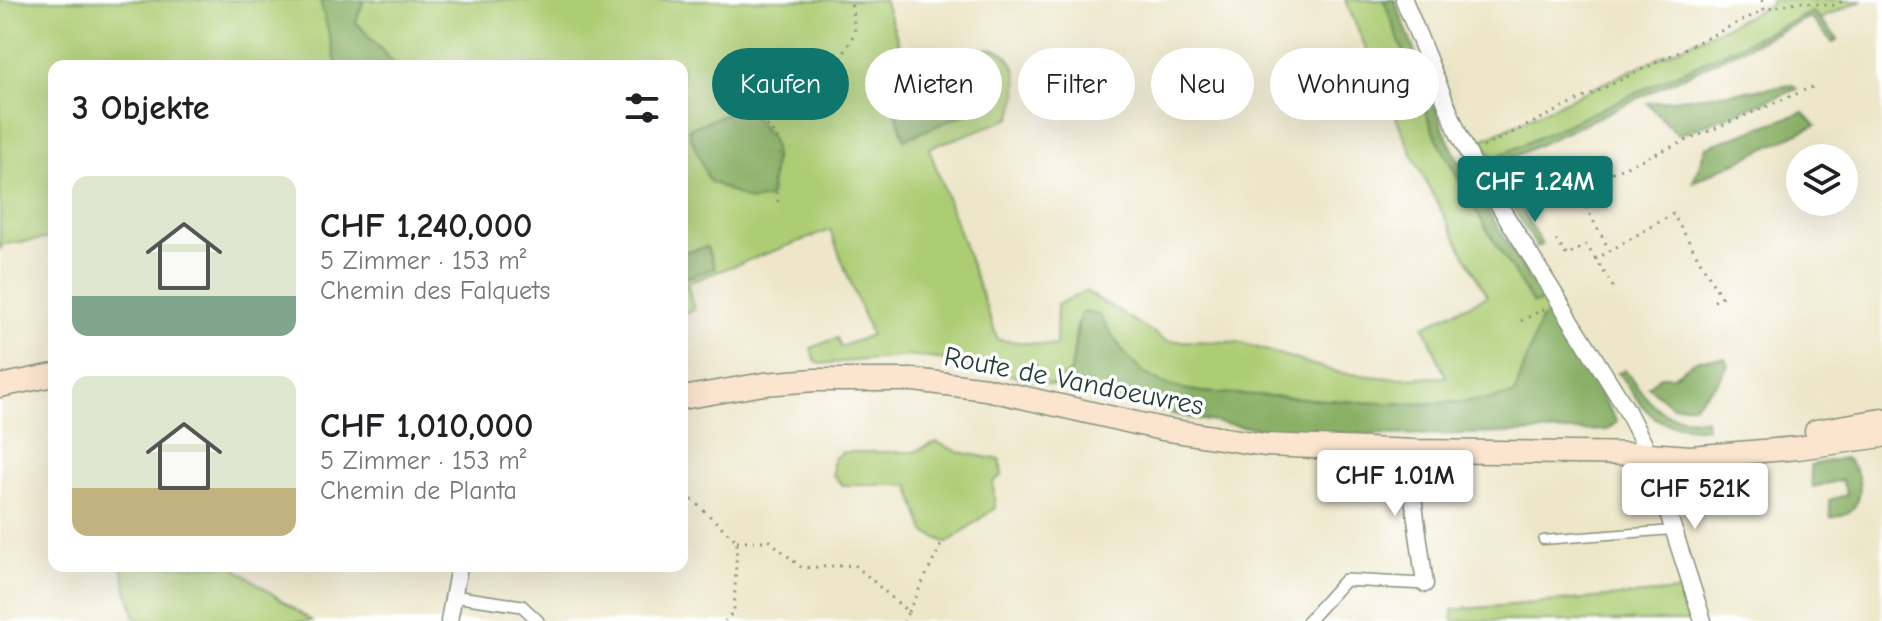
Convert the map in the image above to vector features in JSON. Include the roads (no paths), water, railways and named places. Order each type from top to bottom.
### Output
[{"type":"main road","points":[[0,386],[48,376]]},
{"type":"main road","name":"Route de Vandoeuvres","points":[[688,397],[764,384],[815,380],[914,380],[1010,393],[1156,427],[1265,445],[1454,452],[1649,454]]},
{"type":"main road","points":[[1797,442],[1882,420]]},
{"type":"main road","points":[[1649,454],[1690,457],[1797,442],[1882,436]]},
{"type":"street","points":[[1404,0],[1468,154],[1625,407],[1649,454],[1703,621]]},
{"type":"street","points":[[1308,621],[1345,580],[1425,584],[1411,483],[1416,451]]},
{"type":"street","points":[[449,621],[458,572]]},
{"type":"street","points":[[453,596],[522,606],[538,621]]},
{"type":"lane","points":[[1543,540],[1674,530]]}]
